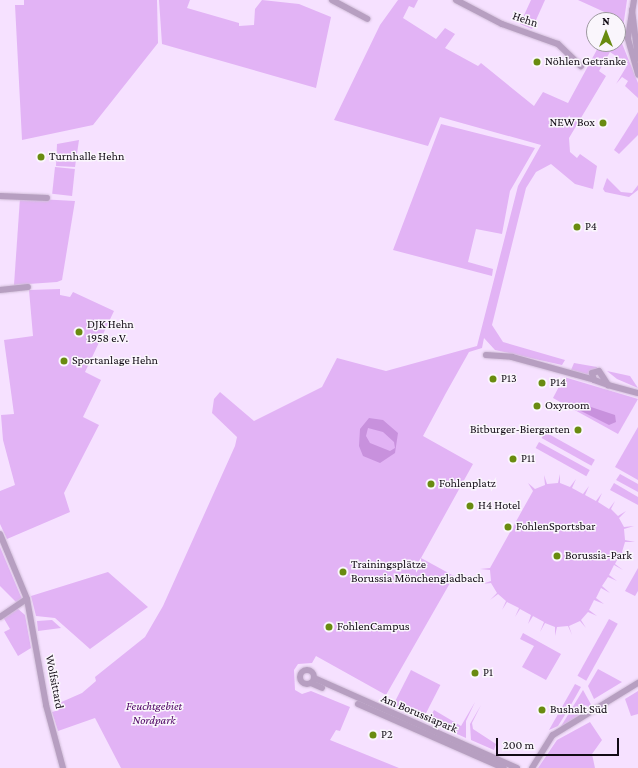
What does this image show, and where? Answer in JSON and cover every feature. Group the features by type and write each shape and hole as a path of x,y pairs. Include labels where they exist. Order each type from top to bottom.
{"street":[{"name":"Hehn","path":"456,0 502,24 558,44 582,66"},
{"path":"335,3 367,19"},
{"path":"633,3 638,59"},
{"path":"633,3 628,39 638,75"},
{"path":"0,196 47,198"},
{"path":"0,290 28,287"},
{"path":"486,355 518,358 638,393"},
{"path":"592,379 592,373 600,371 608,385"},
{"name":"Wolfsittard","path":"0,534 27,599 46,705 63,768"},
{"path":"0,617 27,599"},
{"name":"Am Borussiapark","path":"504,768 313,681 517,768"},
{"path":"532,768 553,735 638,683"}],"green space":[{"path":"24,0 157,0 158,43 93,125 22,140 15,5 24,5"},
{"path":"159,0 190,0 187,8 239,23 239,26 254,25 255,9 262,0 299,4 331,17 316,88 162,44"},
{"name":"Feuchtgebiet Nordpark","path":"398,0 418,0 414,8 409,6 403,18 436,39 445,28 455,34 445,48 478,66 481,63 534,106 543,92 568,103 596,52 610,52 599,71 606,76 569,138 570,152 577,158 580,154 597,166 593,189 575,184 551,164 536,172 526,188 492,325 503,342 565,360 562,365 495,350 484,338 482,348 469,352 423,436 473,464 421,558 454,576 386,695 316,656 312,663 298,664 294,670 295,690 302,694 311,691 350,707 340,731 336,730 330,740 399,768 121,768 95,718 58,731 52,712 59,710 57,704 82,693 96,681 95,677 145,637 163,606 235,446 237,437 212,413 214,399 220,392 254,421 322,387 337,358 386,371 477,346 518,186 541,145 440,117 428,146 334,120 380,25"},
{"path":"531,0 545,0 532,29 520,24"},
{"path":"578,0 627,0 625,12 604,12"},
{"path":"610,52 625,52 638,83 638,98 625,86 628,81 622,77 616,84 628,64"},
{"path":"638,112 638,135 619,154 614,150"},
{"path":"441,124 535,148 510,191 502,234 476,229 468,262 493,269 492,276 393,250"},
{"path":"79,140 75,167 56,166 57,144"},
{"path":"55,167 75,169 72,196 52,194"},
{"path":"607,178 621,192 632,193 638,185 638,190 629,197 605,192 603,189"},
{"path":"20,198 75,201 62,280 57,282 14,285"},
{"path":"60,289 60,295 70,297 73,292 114,311 85,372 101,380 83,417 99,425 64,493 70,512 7,539 0,524 0,491 15,485 3,440 1,415 14,414 4,340 33,336 29,290"},
{"path":"574,363 597,367 597,369 590,375 571,370"},
{"path":"607,371 630,376 638,388 617,379"},
{"path":"564,377 638,399 618,434 553,398"},
{"path":"638,427 638,480 615,467"},
{"path":"545,432 595,460 591,466 542,438"},
{"path":"539,442 590,470 586,476 536,448"},
{"name":"Borussia-Park","path":"560,474 560,483 570,487 576,479 572,488 583,494 589,486 585,495 596,501 602,493 598,502 609,509 615,501 611,509 618,516 626,511 619,518 624,527 634,526 624,529 625,540 635,542 625,542 622,552 630,558 620,554 615,564 623,570 614,565 609,575 617,581 608,577 602,586 610,593 601,588 596,598 604,604 594,600 589,610 597,616 588,612 581,620 586,628 580,621 569,626 572,635 568,626 557,627 555,636 555,627 545,623 540,632 544,622 533,616 528,624 531,615 520,609 515,617 519,608 507,602 502,610 506,601 498,594 490,600 497,593 491,583 482,584 491,581 490,570 480,569 490,568 533,491 528,483 535,489 545,485 544,475 547,484 558,483"},
{"path":"620,474 638,484 638,492 616,480"},
{"path":"614,483 638,497 638,505 610,490"},
{"path":"0,547 22,599 17,603 0,586"},
{"path":"638,568 638,591 635,596 625,591"},
{"path":"108,572 148,607 90,649 55,618 36,616 31,596"},
{"path":"17,608 25,615 31,648 18,656 4,632 10,629 3,617"},
{"path":"609,619 618,624 586,681 577,676"},
{"path":"52,620 61,628 38,631 37,621"},
{"path":"523,633 561,654 546,680 522,667 534,646 520,639"},
{"path":"598,669 622,682 594,699 588,686"},
{"path":"411,670 440,685 422,721 393,706"},
{"path":"575,684 581,687 558,726 549,730"},
{"path":"583,690 593,708 560,728"},
{"path":"638,691 638,714 631,716 625,699"},
{"path":"475,702 466,721 466,738 428,721 434,710 461,726"},
{"path":"481,705 472,723 473,729 496,744 494,750 471,740 470,724"},
{"path":"590,722 602,740 592,754 595,768 538,768 557,740"}],"shaded area":[{"path":"582,404 615,415 616,422 609,425 579,410"},
{"path":"369,418 383,420 398,433 395,453 380,463 363,456 359,446 360,429","holes":["368,428 383,432 394,442 395,448 390,451 370,443 366,436"]}],"place":[{"name":"Nöhlen Getränke","path":"537,62"},
{"name":"NEW Box","path":"603,123"},
{"name":"Turnhalle Hehn","path":"41,157"},
{"name":"P4","path":"577,227"},
{"name":"DJK Hehn 1958 e.V.","path":"79,332"},
{"name":"Sportanlage Hehn","path":"64,361"},
{"name":"P13","path":"493,379"},
{"name":"P14","path":"542,383"},
{"name":"Oxyroom","path":"537,406"},
{"name":"Bitburger-Biergarten","path":"578,430"},
{"name":"P11","path":"513,459"},
{"name":"Fohlenplatz","path":"431,484"},
{"name":"H4 Hotel","path":"470,506"},
{"name":"FohlenSportsbar","path":"508,527"},
{"name":"Borussia-Park","path":"557,556"},
{"name":"Trainingsplätze Borussia Mönchengladbach","path":"343,572"},
{"name":"FohlenCampus","path":"329,627"},
{"name":"P1","path":"475,673"},
{"name":"Bushalt Süd","path":"542,710"},
{"name":"P2","path":"373,735"}]}
